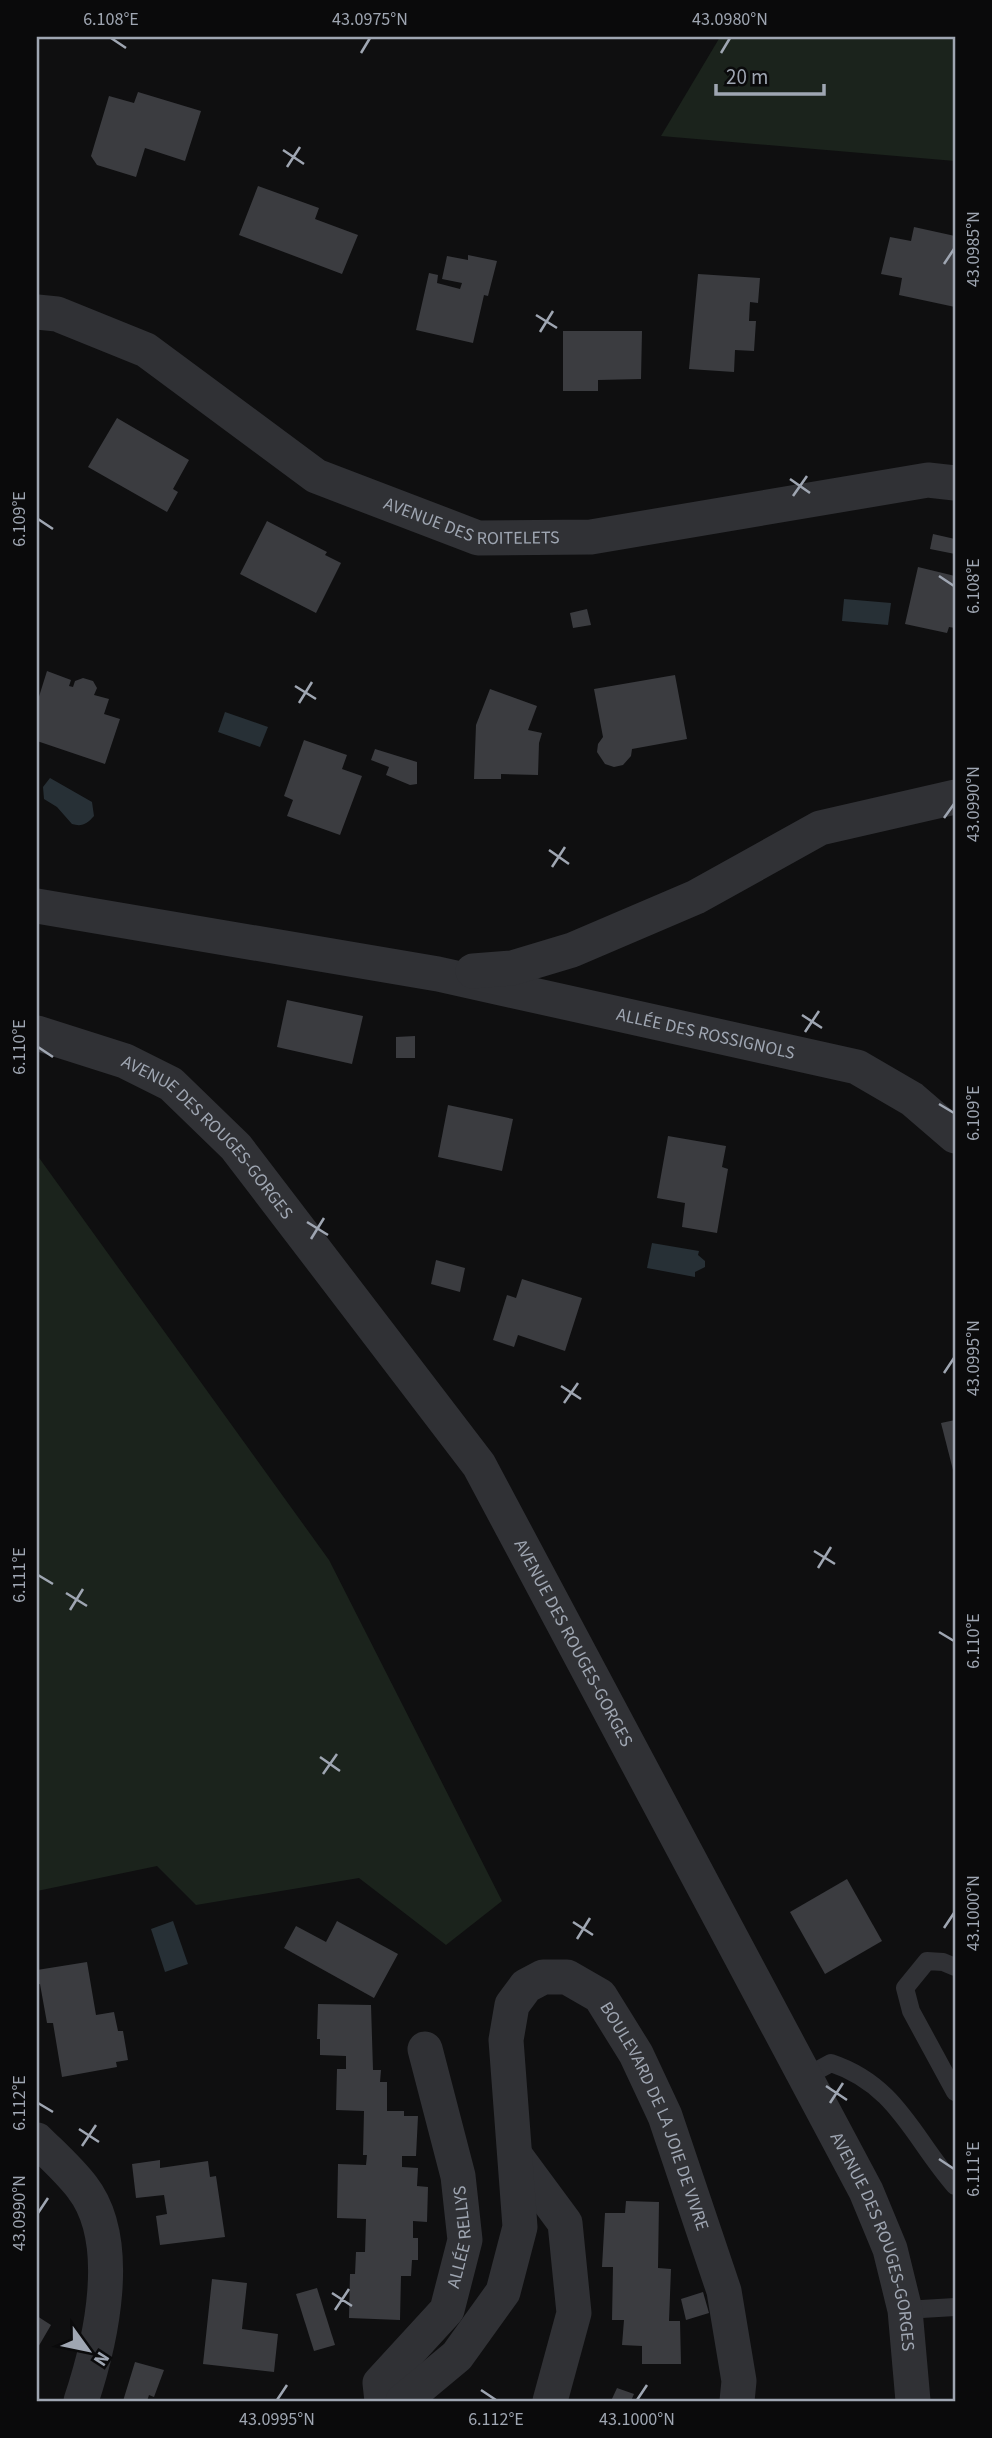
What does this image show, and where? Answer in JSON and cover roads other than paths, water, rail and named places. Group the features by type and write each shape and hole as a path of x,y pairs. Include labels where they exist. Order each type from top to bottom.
{"street":[{"name":"AVENUE DES ROITELETS","path":"37,312 57,314 146,350 316,476 478,538 591,537 928,480 955,483"},
{"path":"37,906 438,974 512,968 572,950 696,897 820,828 955,797"},
{"name":"ALLÉE DES ROSSIGNOLS","path":"438,974 857,1067 912,1099 955,1136"},
{"name":"AVENUE DES ROUGES-GORGES","path":"37,1033 125,1061 171,1084 227,1138 479,1465 866,2191 890,2249 905,2310 913,2401"},
{"name":"BOULEVARD DE LA JOIE DE VIVRE","path":"403,2401 457,2356 503,2292 520,2227 517,2158 506,2040 512,2005 526,1986 543,1977 567,1977 600,1996 636,2054 665,2116 724,2291 739,2381 737,2401"},
{"name":"ALLÉE RELLYS","path":"382,2401 380,2383 447,2310 465,2239 458,2176 425,2049"},
{"path":"37,2140 83,2187 97,2212 105,2242 103,2311 81,2401"},
{"path":"517,2158 565,2223 574,2313 550,2401"}],"lane":[{"path":"955,1967 943,1962 927,1961 905,1988 911,2011 955,2092"},
{"path":"805,2077 831,2063 858,2072 906,2116 955,2186"},
{"path":"905,2310 955,2306"}]}
